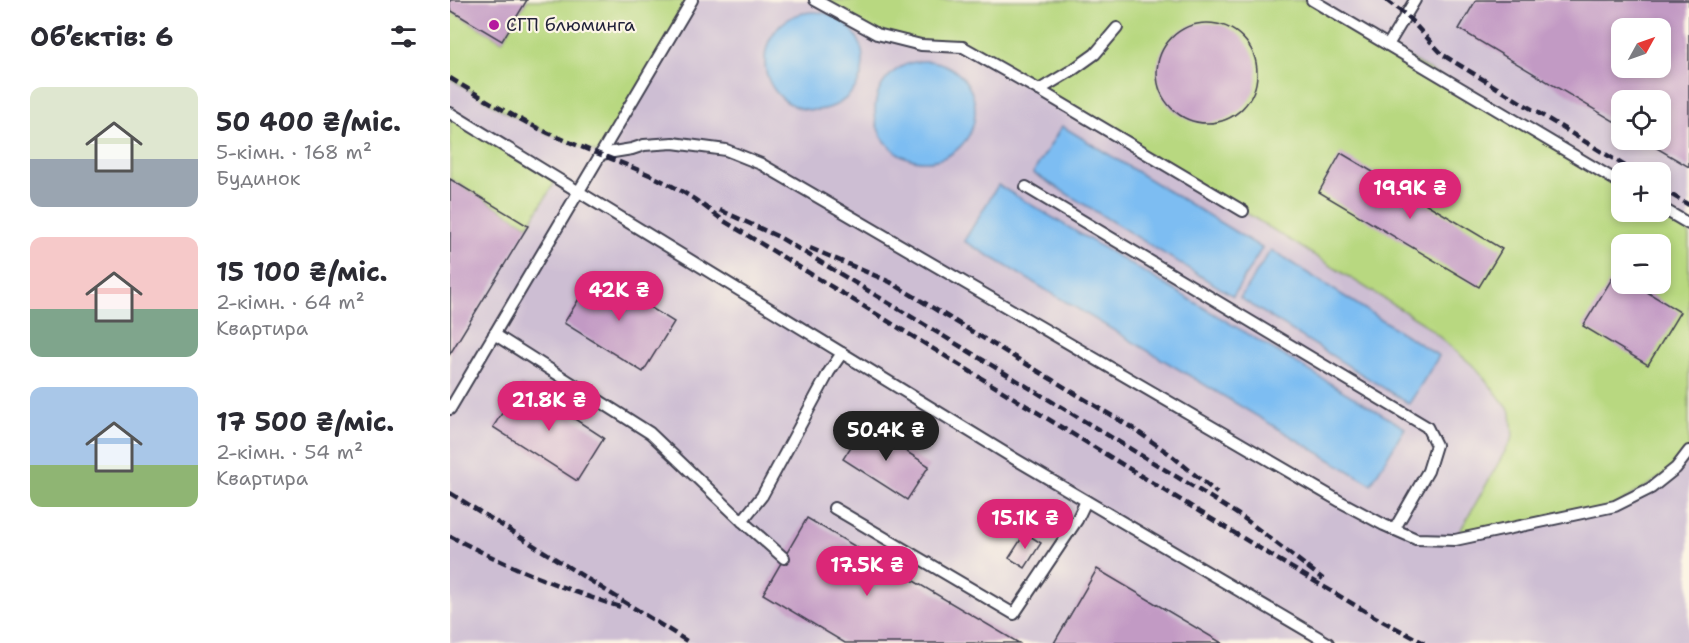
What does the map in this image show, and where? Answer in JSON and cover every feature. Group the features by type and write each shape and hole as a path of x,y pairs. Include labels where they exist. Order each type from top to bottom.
{"lane":[{"path":"450,409 692,0"},
{"path":"815,0 877,34 921,45 963,47 1243,211"},
{"path":"1312,0 1611,177"},
{"path":"1388,45 1415,0"},
{"path":"1039,90 1095,54 1117,28"},
{"path":"450,113 1015,459 1328,643"},
{"path":"601,154 644,145 673,143 726,150 761,164 1341,502 1416,539 1455,540 1616,506 1652,488 1676,468 1689,451"},
{"path":"1026,188 1427,427 1436,445 1428,471 1395,530"},
{"path":"1671,213 1689,224"},
{"path":"494,334 650,433 784,558"},
{"path":"742,521 762,496 829,372 842,353"},
{"path":"834,508 1014,614 1077,520 1086,501"}],"shaded area":[{"path":"450,0 1689,0 1689,643 450,643"}],"green space":[{"path":"527,0 692,0 601,154 560,139 507,113 450,78 450,10 502,41"},
{"path":"815,0 1312,0 1611,178 1611,222 1671,222 1671,217 1689,224 1689,451 1676,468 1615,506 1455,540 1513,437 1511,412 1477,369 1423,323 1243,211 963,47 877,34"},
{"path":"450,113 557,179 528,226 450,179"}],"water":[{"path":"814,12 833,16 848,27 859,42 863,61 859,80 848,95 833,106 814,110 795,106 780,95 769,80 765,61 769,42 780,27 795,16"},
{"path":"925,61 953,69 967,83 975,111 967,139 953,153 925,161 897,153 883,139 875,111 883,83 897,69"},
{"path":"1062,126 1262,248 1233,296 1033,173"},
{"path":"998,185 1405,428 1371,484 964,241"},
{"path":"1271,250 1439,356 1409,404 1240,298"}],"building":[{"name":"СГП блюминга","path":"450,0 527,0 502,41 450,10"},
{"path":"1476,0 1689,0 1689,167 1660,150 1671,150 1671,90 1611,90 1611,119 1459,29"},
{"path":"1207,23 1235,31 1249,45 1257,73 1249,101 1235,115 1207,123 1179,115 1165,101 1157,73 1165,45 1179,31"},
{"path":"1341,153 1502,249 1479,287 1319,192"},
{"path":"450,179 528,226 450,354"},
{"path":"595,273 674,322 643,372 564,323"},
{"path":"1611,280 1611,294 1650,294 1680,312 1648,365 1583,326"},
{"path":"521,384 604,438 577,481 493,427"},
{"path":"865,425 929,466 907,500 843,459"},
{"path":"807,518 1019,643 845,643 763,594"},
{"path":"1025,533 1041,543 1025,568 1009,558"},
{"path":"1097,569 1222,643 1054,643"}],"railway":[{"path":"1386,0 1406,15 1443,55 1619,162"},
{"path":"450,78 531,125 643,172 675,188 724,221 1287,565 1424,643"},
{"path":"1671,194 1689,205"},
{"path":"720,210 779,237 1202,492 1245,519 1323,579"},
{"path":"810,248 890,282 1134,429 1171,455 1217,493"},
{"path":"450,493 690,643"},
{"path":"450,536 535,576 624,608"}],"place":[{"name":"СГП блюминга","path":"494,25"}]}
